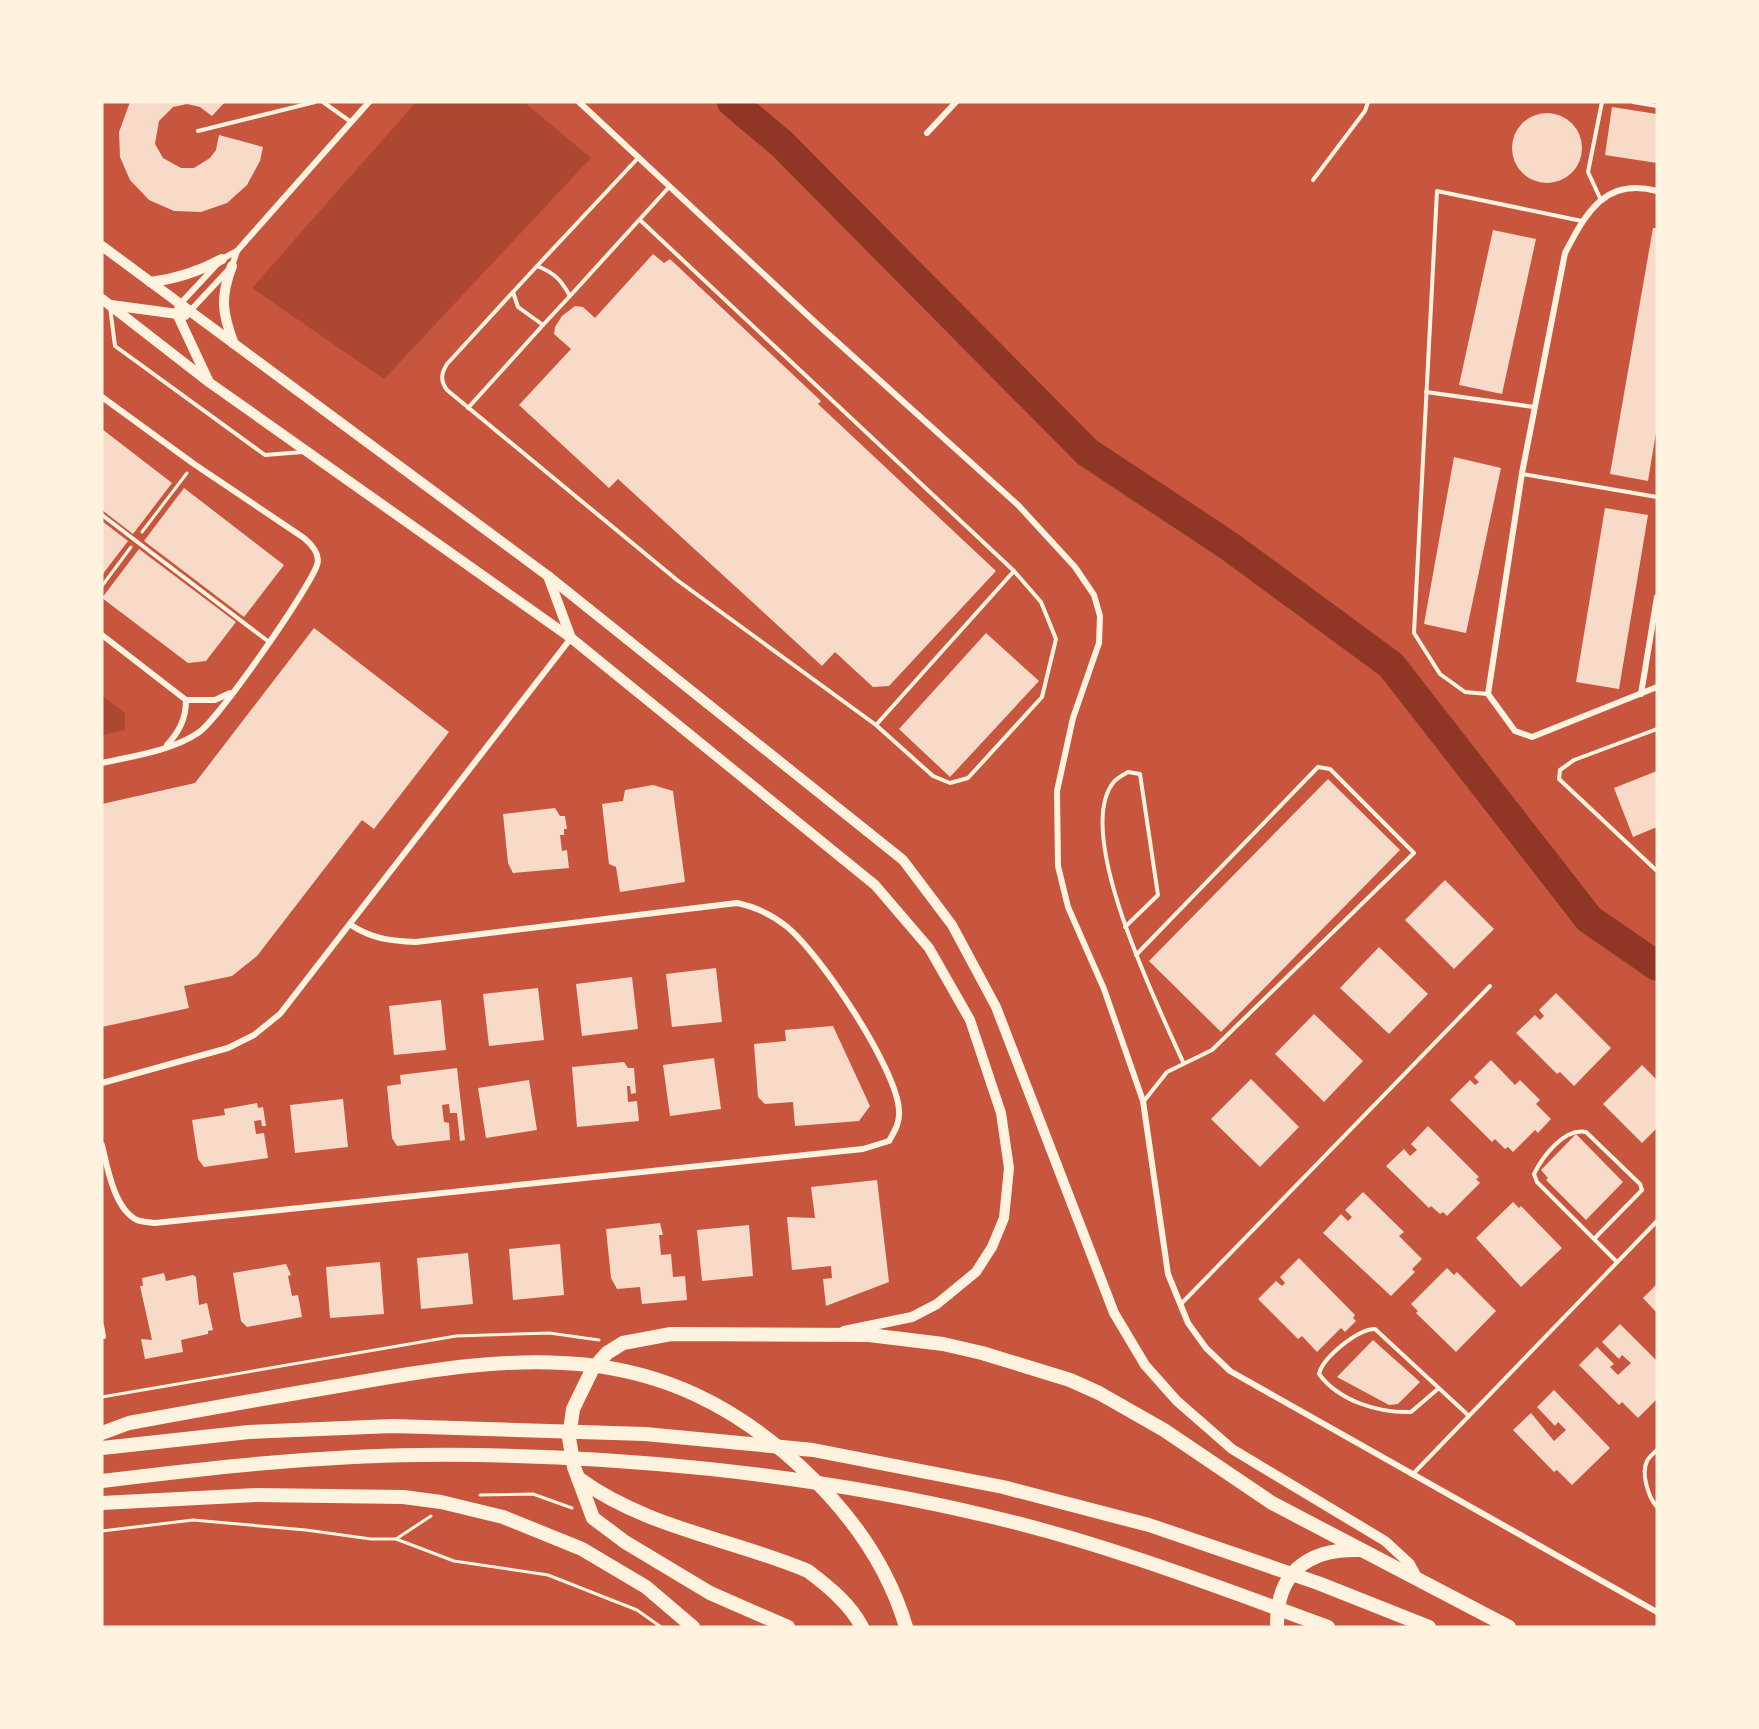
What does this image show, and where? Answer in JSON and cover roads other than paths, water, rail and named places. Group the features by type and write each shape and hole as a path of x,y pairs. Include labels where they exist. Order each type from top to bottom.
{"highway":[{"path":"788,1627 710,1593 625,1542 593,1518 578,1478 569,1438 573,1409 592,1370 607,1353 623,1343 671,1334 868,1335 943,1344 982,1353 1070,1380 1099,1393 1164,1430 1272,1503 1509,1627"},
{"path":"102,1433 129,1423 478,1364 574,1362 645,1376 699,1396 757,1430 827,1491 866,1542 894,1595 906,1627"},
{"path":"102,1448 249,1432 393,1426 708,1438 813,1450 1015,1490 1149,1525 1318,1583 1429,1627"},
{"path":"102,1481 198,1468 385,1456 467,1455 686,1467 790,1479 913,1500 988,1516 1170,1570 1328,1627"},
{"path":"578,1478 605,1498 641,1514 808,1571 829,1587 856,1616 862,1627"},
{"path":"102,1503 256,1495 403,1497 441,1502 503,1517 582,1549 646,1587 693,1627"},
{"path":"1277,1627 1276,1609 1283,1584 1307,1560 1341,1550 1359,1550"}],"main road":[{"path":"102,246 548,576 903,860 952,925 996,1007 1114,1313 1144,1365 1177,1401 1232,1449 1385,1541 1410,1564 1418,1579"},
{"path":"150,282 191,274 222,259"},
{"path":"232,266 222,300 226,323 234,344"},
{"path":"106,302 178,316 190,311"},
{"path":"106,302 210,383 571,638 875,885 929,948 970,1020 1001,1113 1009,1167 1004,1218 992,1247 970,1278 926,1311 912,1317 832,1334"},
{"path":"180,304 178,316 210,383"},
{"path":"548,576 571,638"}],"street":[{"path":"180,304 222,259 237,251 369,102"},
{"path":"579,102 816,323 1018,505 1075,567 1094,595 1100,616 1098,643 1073,718 1057,791 1058,866 1068,907 1104,989 1143,1101 1168,1274 1188,1323 1206,1348 1230,1371 1657,1612"},
{"path":"927,133 956,102"},
{"path":"1657,191 1644,188 1620,190 1600,198 1582,221 1565,252 1522,473 1488,694 1515,731 1532,737 1657,687"},
{"path":"190,311 232,266 237,251"},
{"path":"102,397 194,464 304,538 312,545 318,557 318,565 212,722 183,741 102,763"},
{"path":"1641,694 1657,597"},
{"path":"102,634 186,700 214,700 231,693"},
{"path":"102,1083 228,1048 254,1035 280,1014 571,638"},
{"path":"167,746 178,733 186,710 186,700"},
{"path":"102,1144 112,1187 125,1210 137,1220 155,1223 863,1149 889,1141 897,1127 899,1111 892,1082 852,1006 807,947 788,927 752,906 737,903 416,942 384,941 367,936 351,925"}],"lane":[{"path":"198,131 315,102"},
{"path":"323,102 351,122"},
{"path":"1313,180 1365,111 1368,102"},
{"path":"1600,198 1588,172 1602,102"},
{"path":"1634,102 1657,106"},
{"path":"640,157 513,292 442,372 442,382 447,390 468,408 677,580 876,725 933,776 950,783 968,778 1042,697 1056,639 1041,602 1014,571 640,220"},
{"path":"468,408 670,186"},
{"path":"1488,694 1464,692 1440,674 1414,633 1437,191 1582,221"},
{"path":"537,266 552,272 562,280 570,296"},
{"path":"513,292 518,308 543,325"},
{"path":"106,302 115,346 265,455 307,451"},
{"path":"1426,392 1534,407"},
{"path":"1522,473 1657,497"},
{"path":"102,515 268,642"},
{"path":"876,725 1014,571"},
{"path":"1657,729 1574,760 1560,770 1559,779 1657,871"},
{"path":"1136,955 1318,767 1330,769 1414,853 1212,1050 1183,1062 1167,1072 1143,1101"},
{"path":"1125,927 1158,895 1140,774 1128,772 1113,782 1106,797 1103,824 1110,873 1125,927 1183,1062"},
{"path":"1180,1304 1491,986"},
{"path":"1594,1239 1642,1190 1640,1184 1586,1132 1577,1130 1567,1134 1538,1165 1534,1174 1537,1182 1594,1239 1618,1262"},
{"path":"1412,1475 1657,1221"},
{"path":"102,1325 104,1337 102,1337"},
{"path":"1439,1388 1411,1412 1399,1412 1361,1404 1324,1381 1319,1374 1321,1366 1356,1334 1366,1329 1375,1329 1439,1388 1469,1416"},
{"path":"1657,1450 1647,1461 1644,1474 1653,1502 1657,1507"}],"waterway":[{"path":"732,102 782,144 1087,452 1229,546 1391,665 1589,919 1657,966"}]}
